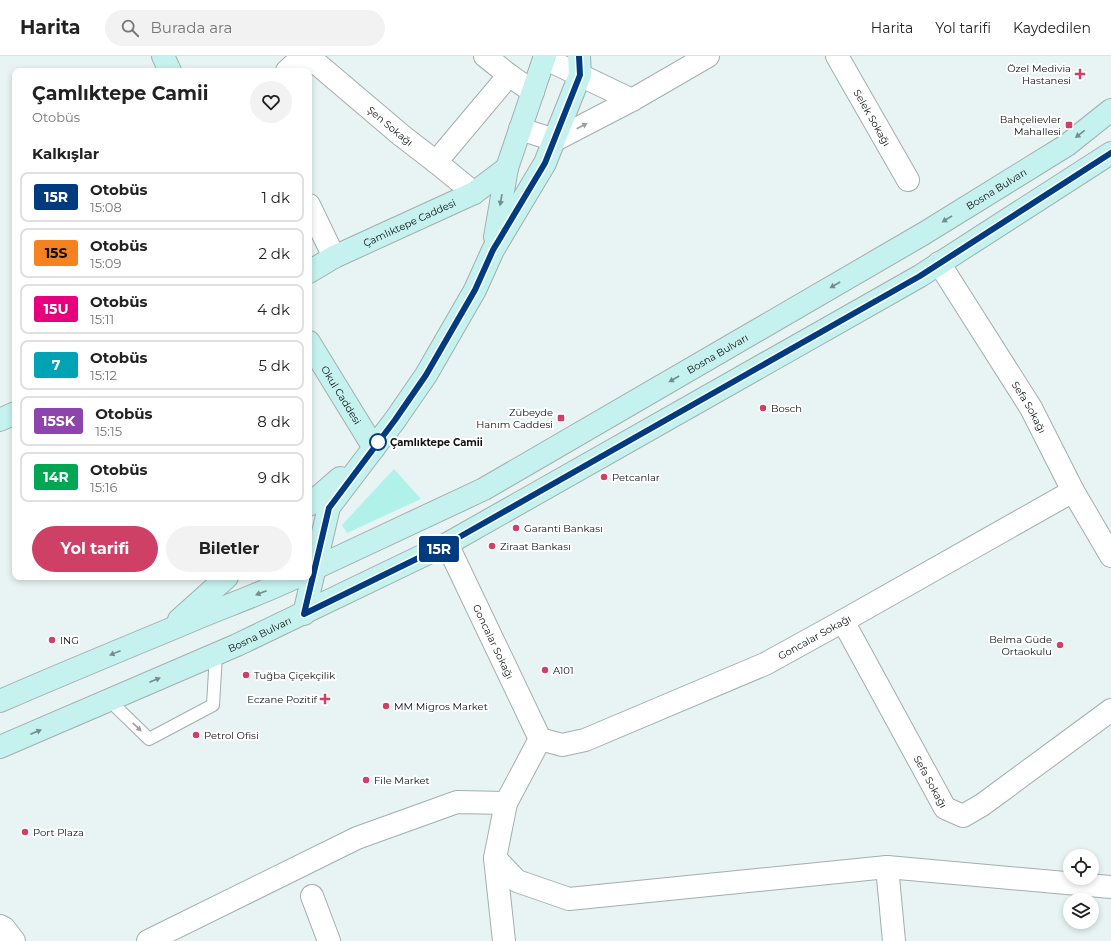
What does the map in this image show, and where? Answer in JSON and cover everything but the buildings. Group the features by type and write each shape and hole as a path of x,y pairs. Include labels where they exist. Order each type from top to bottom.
{"main road":[{"path":"163,56 169,68"},
{"path":"493,250 507,168 544,57"},
{"path":"312,557 329,508 426,375 475,290 493,250 545,163 555,140 579,66"},
{"name":"Bosna Bulvarı","path":"312,570 484,489 922,234 1067,145 1111,110"},
{"name":"Bosna Bulvarı","path":"0,747 216,654 304,614 447,544 920,276 1111,153"},
{"name":"Çamlıktepe Caddesi","path":"312,270 334,257 474,193 507,168"},
{"name":"Okul Caddesi","path":"312,347 374,448"},
{"path":"312,502 374,448"},
{"path":"166,631 224,580"},
{"name":"Bosna Bulvarı","path":"0,701 290,580"},
{"path":"304,614 306,580"}],"street":[{"path":"290,68 303,56"},
{"name":"Şen Sokağı","path":"308,56 401,135 474,193"},
{"path":"485,56 533,92"},
{"path":"520,129 555,140 632,100 708,56"},
{"name":"Selek Sokağı","path":"837,56 908,180"},
{"path":"544,57 579,66 632,100"},
{"path":"436,162 509,75"},
{"path":"312,211 334,257"},
{"name":"Sefa Sokağı","path":"939,263 1031,408 1072,491 1111,556"},
{"name":"Goncalar Sokağı","path":"447,544 540,738 562,745 585,740 765,664 1072,491"},
{"name":"Sefa Sokağı","path":"843,621 945,808 963,816 982,805 1111,710"},
{"path":"504,941 495,858 506,803 540,738"},
{"path":"148,941 357,838 457,802 506,803"},
{"path":"495,858 517,881 569,899 887,867 1111,887"},
{"path":"887,867 894,941"},
{"path":"312,896 329,941"},
{"path":"0,926 4,928 14,941"}],"lane":[{"path":"110,700 149,739 213,705 216,654"}],"shaded area":[{"path":"394,469 421,499 347,533 342,525"}],"bus line":[{"name":"15R","path":"579,56 580,75 545,163 493,250 475,290 426,375 395,420 329,508 304,614 447,544 920,276 1111,153"}],"place":[{"name":"Özel Medivia Hastanesi","path":"1080,74"},
{"name":"Bahçelievler Mahallesi","path":"1069,125"},
{"name":"Bosch","path":"763,408"},
{"name":"Zübeyde Hanım Caddesi","path":"561,418"},
{"name":"Çamlıktepe Camii","path":"378,442"},
{"name":"Petcanlar","path":"604,477"},
{"name":"Garanti Bankası","path":"516,528"},
{"name":"Ziraat Bankası","path":"492,546"},
{"name":"ING","path":"52,640"},
{"name":"Belma Güde Ortaokulu","path":"1060,645"},
{"name":"A101","path":"545,670"},
{"name":"Tuğba Çiçekçilik","path":"246,675"},
{"name":"Eczane Pozitif","path":"325,699"},
{"name":"MM Migros Market","path":"386,706"},
{"name":"Petrol Ofisi","path":"196,735"},
{"name":"File Market","path":"366,780"},
{"name":"Port Plaza","path":"25,832"}]}
